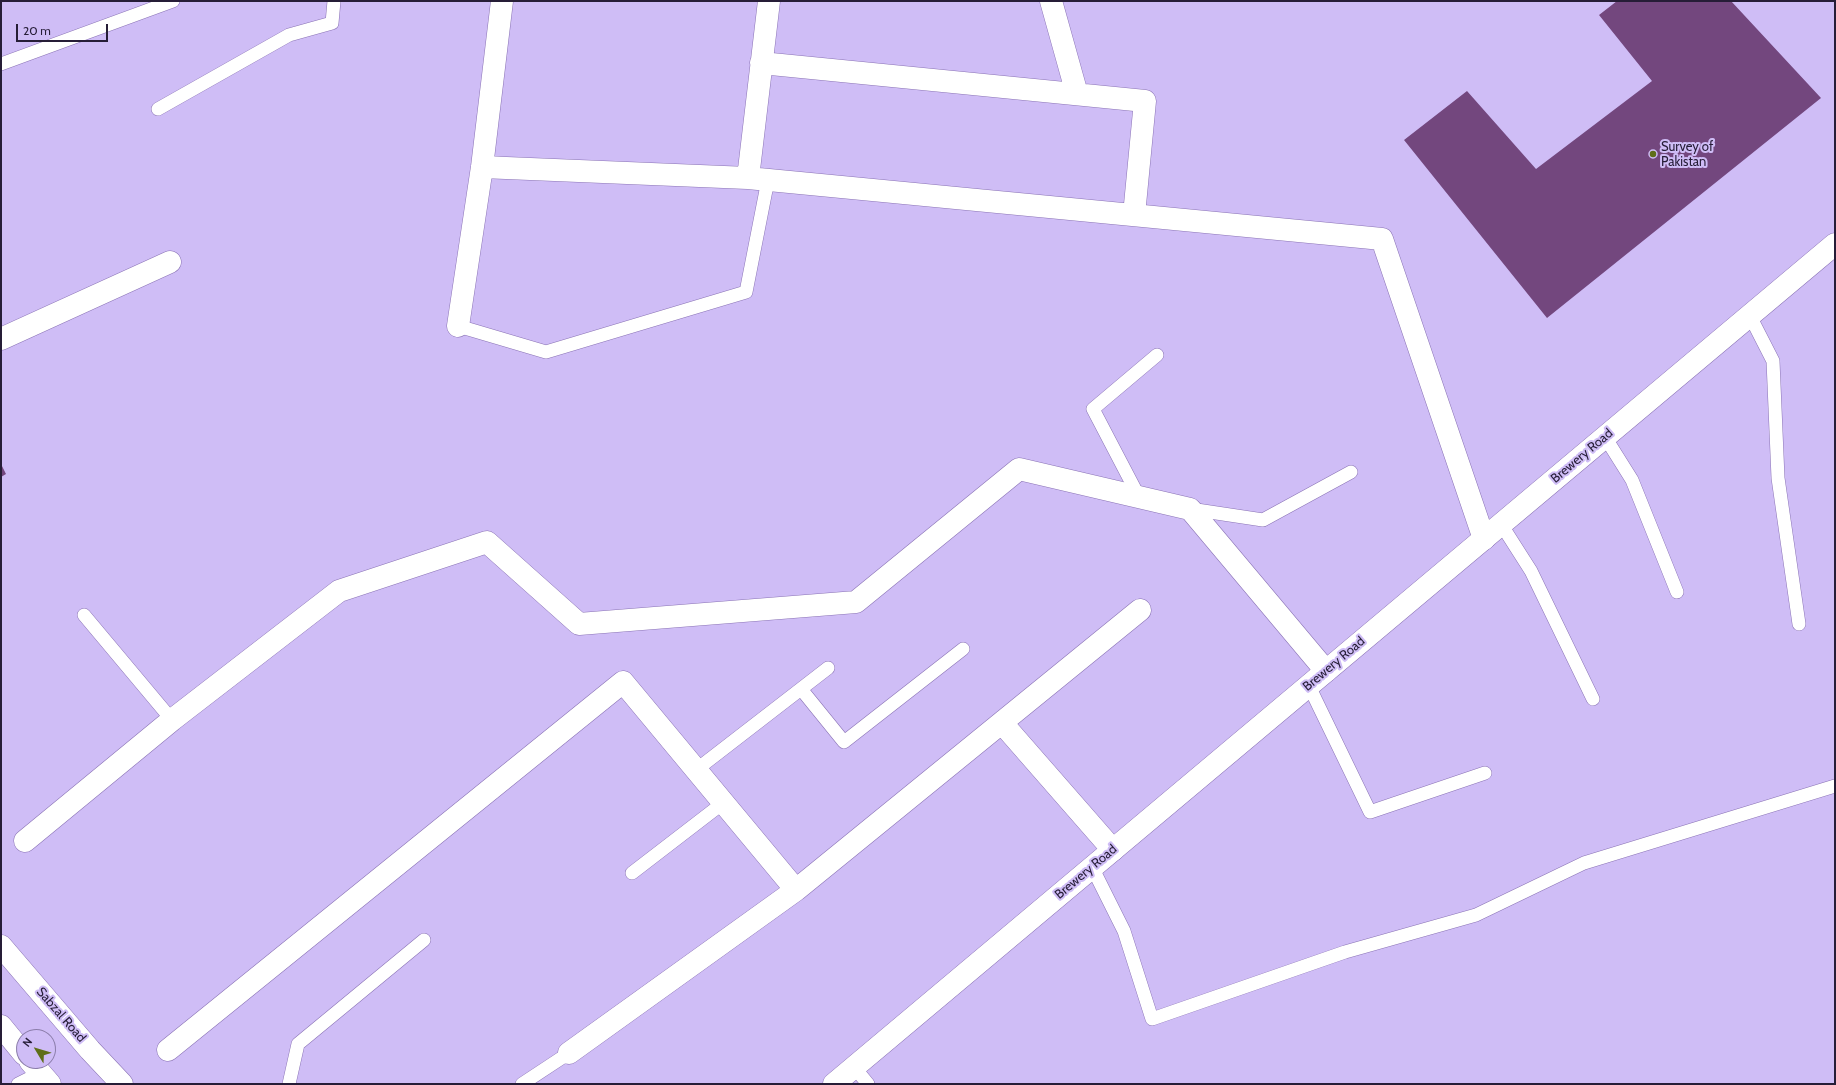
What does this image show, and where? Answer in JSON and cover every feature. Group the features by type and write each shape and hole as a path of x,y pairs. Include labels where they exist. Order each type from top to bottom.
{"street":[{"path":"458,326 482,167 502,1"},
{"path":"758,179 761,63 769,1"},
{"path":"1051,1 1077,94"},
{"path":"761,63 1145,101 1134,215"},
{"path":"482,167 758,179 1382,239 1484,539"},
{"name":"Brewery Road","path":"834,1084 1835,244"},
{"path":"1,339 170,262"},
{"path":"25,841 172,720 339,591 487,542 579,624 856,602 1019,469 1190,509 1326,671"},
{"path":"569,1052 796,890 1140,610"},
{"path":"168,1050 623,682 796,890"},
{"path":"1002,723 1113,850"},
{"name":"Sabzal Road","path":"1,946 90,1050 122,1084"},
{"path":"1,1026 16,1044"}],"lane":[{"path":"1,64 173,1"},
{"path":"158,109 289,35 332,23 334,1"},
{"path":"458,326 546,352 746,292 758,179"},
{"path":"1750,316 1773,361 1778,478 1799,624"},
{"path":"1139,497 1093,409 1157,355"},
{"path":"1605,437 1632,480 1677,592"},
{"path":"1190,509 1263,520 1351,472"},
{"path":"1501,524 1531,571 1593,699"},
{"path":"84,615 172,720"},
{"path":"801,688 844,742 963,649"},
{"path":"696,770 828,668"},
{"path":"1309,686 1370,812 1485,773"},
{"path":"1092,867 1124,931 1152,1020 1345,952 1476,915 1584,863 1835,786"},
{"path":"632,873 723,803"},
{"path":"289,1084 298,1044 424,940"},
{"path":"522,1084 569,1052"},
{"path":"854,1067 868,1084"},
{"path":"18,1084 40,1073"}],"building":[{"name":"Survey of Pakistan","path":"1617,1 1731,1 1821,98 1547,318 1404,140 1467,91 1536,169 1652,81 1599,15"},
{"path":"1,464 6,474 1,477"}],"place":[{"name":"Survey of Pakistan","path":"1653,154"}]}
